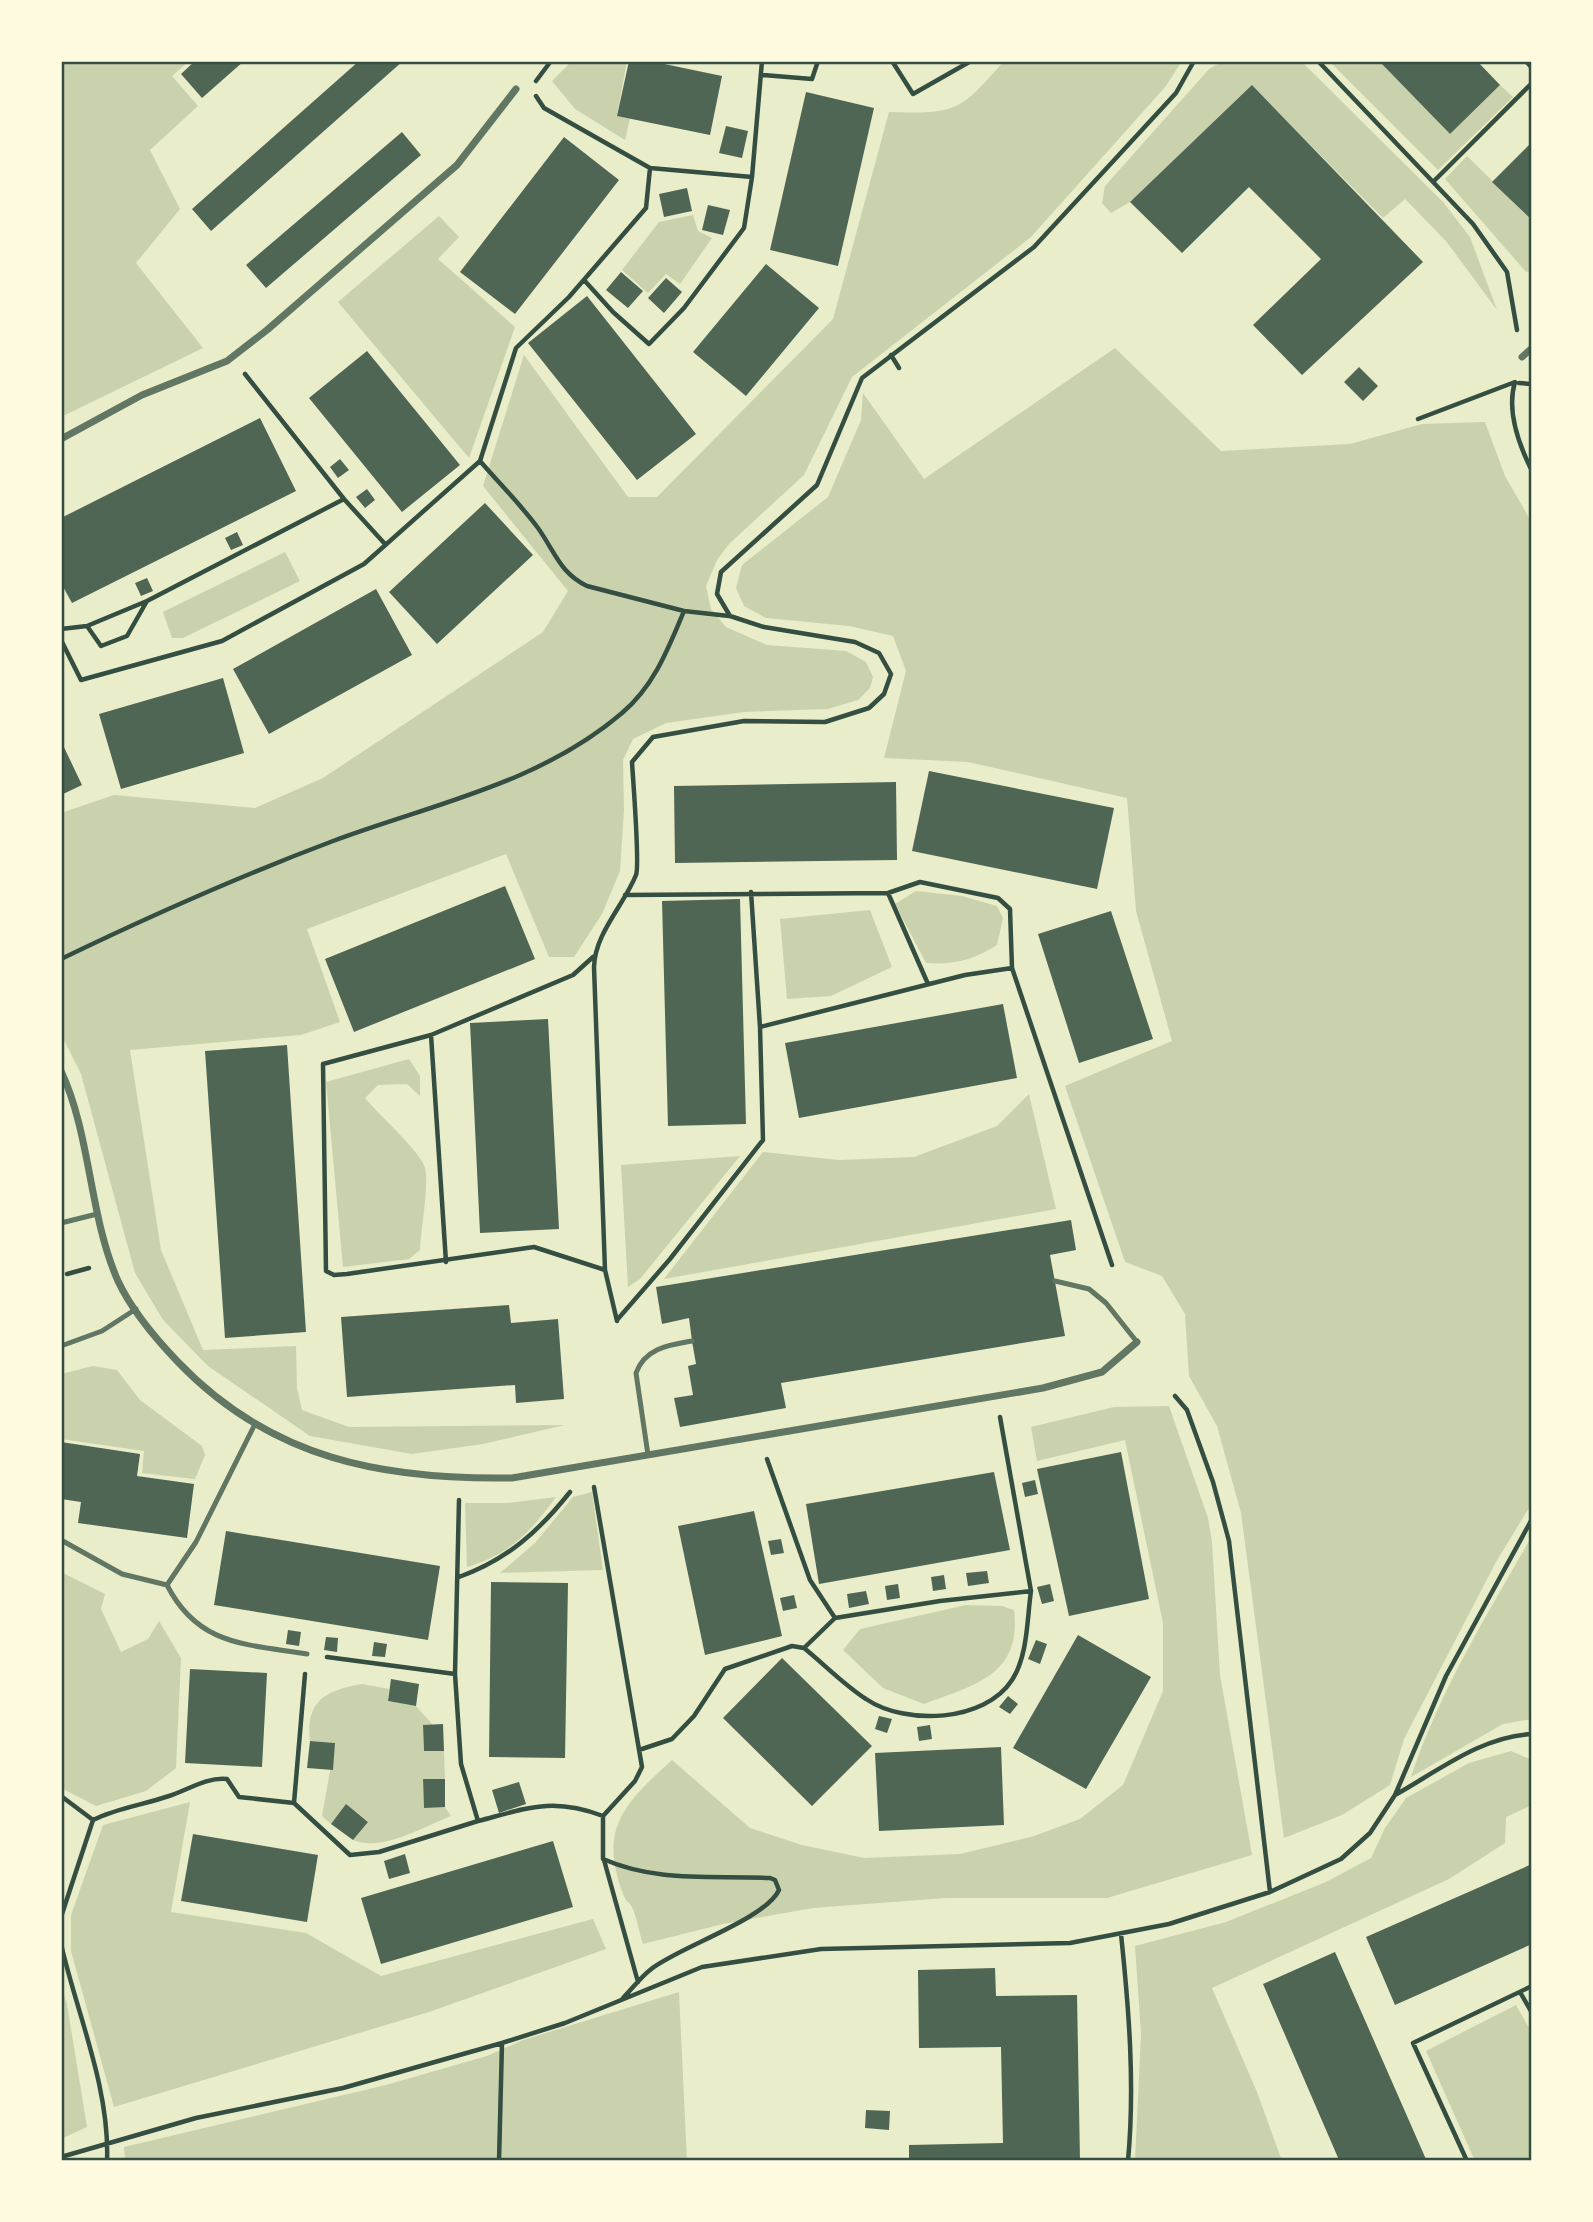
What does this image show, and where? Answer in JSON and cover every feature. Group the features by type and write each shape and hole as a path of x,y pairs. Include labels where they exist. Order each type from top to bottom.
{"street":[{"path":"61,439 142,395 227,361 257,338 457,164 516,89"},
{"path":"1522,357 1532,348"},
{"path":"61,1071 97,1214 118,1281 153,1336 196,1381 229,1408 276,1437 331,1459 384,1472 448,1479 512,1478 1043,1388 1102,1372 1137,1342"}],"lane":[{"path":"61,1223 97,1214"},
{"path":"1055,1281 1088,1289 1106,1303 1137,1342"},
{"path":"61,1346 102,1331 136,1309"},
{"path":"648,1455 636,1373 640,1364 662,1346 692,1341"},
{"path":"167,1585 197,1542 255,1424"},
{"path":"61,1541 122,1574 167,1585 178,1606 191,1622 209,1632 243,1643 307,1654"}],"path":[{"path":"584,280 613,312 649,344 684,309 744,228 763,75 762,61"},
{"path":"763,75 812,79 818,61"},
{"path":"892,61 913,94 971,61"},
{"path":"730,616 717,594 721,572 817,485 862,378 1034,247 1176,93 1195,61"},
{"path":"1318,61 1473,225 1507,272 1510,292"},
{"path":"1526,61 1532,68"},
{"path":"1433,182 1532,83"},
{"path":"544,108 649,168 752,177"},
{"path":"61,640 81,680 188,651 222,640 352,570 385,544 480,461 516,348 584,280 646,208 649,168"},
{"path":"891,355 899,368"},
{"path":"244,374 344,499 385,544"},
{"path":"1515,382 1510,402 1522,452 1532,471"},
{"path":"1418,419 1515,382 1532,384"},
{"path":"480,461 539,530 563,570 572,579 587,586 684,611 730,616 764,627 855,642 879,653 891,674 884,694 869,708 825,722 744,721 653,737 632,762 637,872 594,957 573,975 431,1035 323,1064 326,1271 334,1275 446,1262 534,1247 605,1270"},
{"path":"61,629 88,625 147,601 344,499"},
{"path":"88,625 101,646 127,636 147,601"},
{"path":"61,959 206,891 335,840 480,793 536,768 579,744 623,712 661,668 684,611"},
{"path":"625,895 888,893 920,882 998,898 1010,909 1012,968 1112,1265"},
{"path":"594,957 605,1270 617,1321 670,1259 763,1140 760,1027 751,892"},
{"path":"888,893 928,984"},
{"path":"760,1027 928,984 1012,968"},
{"path":"431,1035 446,1262"},
{"path":"67,1274 92,1267"},
{"path":"1175,1396 1187,1410 1213,1482 1229,1541 1270,1892"},
{"path":"639,1749 672,1739 694,1716 725,1669 792,1646 804,1648 868,1700 899,1714 959,1715 993,1701 1013,1679 1025,1642 1031,1591 1000,1417"},
{"path":"766,1455 810,1580 835,1618"},
{"path":"593,1485 642,1766 635,1781 603,1816 603,1859 638,1982"},
{"path":"459,1577 504,1557 530,1539 574,1488"},
{"path":"459,1499 455,1674 461,1764 478,1821"},
{"path":"61,2157 107,2141 196,2118 344,2088 502,2043 620,2001 702,1967 821,1950 1070,1943 1169,1924 1270,1892 1341,1859 1370,1833 1395,1795 1446,1676 1532,1519"},
{"path":"804,1648 835,1618 940,1601 1031,1591"},
{"path":"294,1803 307,1654 455,1674"},
{"path":"1395,1795 1481,1746 1503,1737 1532,1734"},
{"path":"93,1820 216,1777 227,1779 239,1797 294,1803 350,1855 379,1852 478,1821 546,1804 578,1807 603,1816"},
{"path":"61,1796 93,1820"},
{"path":"61,1917 93,1820"},
{"path":"603,1859 628,1870 686,1879 770,1878 778,1885 777,1895 764,1906 650,1969 620,2001"},
{"path":"1121,1934 1130,2027 1131,2127 1128,2161"},
{"path":"61,1944 77,1996 107,2141 107,2161"},
{"path":"1467,2161 1413,2043 1532,1986"},
{"path":"1520,1992 1532,2013"},
{"path":"499,2161 502,2043"}],"green space":[{"path":"61,61 189,61 172,76 198,106 150,150 180,209 136,263 203,348 61,417"},
{"path":"572,61 627,61 617,115 630,118 625,140 575,109 552,81"},
{"path":"1004,61 1182,61 1166,86 1031,237 852,377 804,475 729,544 717,560 706,586 711,609 726,627 767,645 846,651 866,662 873,677 870,688 858,700 828,709 744,712 666,723 633,739 623,760 624,810 620,871 602,914 574,957 549,957 506,854 307,929 340,1022 301,1035 130,1050 161,1250 203,1350 296,1346 297,1388 302,1410 349,1427 565,1425 483,1444 412,1454 310,1436 208,1366 163,1320 135,1273 81,1074 61,1034 61,813 114,795 255,808 323,778 543,632 568,591 483,486 524,355 628,497 657,497 833,319 889,112 929,112 955,106 977,91"},
{"path":"1223,61 1301,61 1443,202 1470,237 1497,310 1446,241 1405,199 1383,218 1252,86 1130,202 1111,213 1102,203 1105,186 1209,69"},
{"path":"1329,61 1379,61 1450,134 1500,85 1513,97 1438,170"},
{"path":"1467,156 1532,220 1532,271 1526,272 1445,179"},
{"path":"693,215 698,231 712,238 680,284 666,274 648,293 622,270 659,222"},
{"path":"439,216 459,237 438,259 515,327 469,458 338,302"},
{"path":"1115,348 1221,451 1350,444 1422,424 1485,422 1505,476 1532,523 1532,1503 1496,1562 1404,1739 1390,1785 1342,1815 1284,1838 1241,1513 1217,1426 1189,1376 1185,1314 1162,1276 1125,1262 1065,1086 1172,1041 1136,911 1127,798 968,762 884,758 906,671 893,636 849,626 766,618 744,606 736,588 742,565 828,497 861,420 863,393 924,479"},
{"path":"285,552 300,581 183,638 172,638 163,612"},
{"path":"916,891 962,896 997,906 1003,918 997,945 963,960 926,963 895,904"},
{"path":"870,910 892,967 831,996 787,999 780,919"},
{"path":"409,1059 420,1076 420,1096 407,1084 378,1085 365,1098 408,1143 425,1168 420,1250 409,1259 343,1267 326,1082"},
{"path":"1029,1094 1056,1209 664,1279 763,1152 839,1160 914,1157 997,1126"},
{"path":"740,1156 640,1279 628,1287 621,1165"},
{"path":"93,1366 117,1370 140,1400 202,1446 205,1455 195,1479 142,1473 144,1451 61,1439 61,1374"},
{"path":"1169,1406 1208,1518 1212,1542 1220,1675 1252,1855 1107,1898 946,1898 813,1908 723,1924 643,1944 634,1911 624,1896 616,1871 615,1834 620,1818 629,1804 672,1760 750,1828 802,1845 864,1858 960,1854 1034,1836 1080,1819 1123,1785 1163,1691 1163,1623 1125,1440 1037,1461 1031,1427 1114,1407"},
{"path":"592,1492 603,1570 500,1573 535,1543 573,1497"},
{"path":"556,1497 528,1531 508,1548 496,1556 467,1567 465,1503 507,1503"},
{"path":"1532,1536 1532,1719 1503,1724 1411,1777 1422,1745 1450,1684"},
{"path":"61,1572 105,1594 101,1609 121,1652 148,1639 159,1621 181,1658 176,1768 146,1791 96,1806 61,1788"},
{"path":"966,1605 1002,1606 1014,1610 1015,1632 1010,1649 1002,1663 977,1683 924,1704 883,1688 843,1650 860,1629"},
{"path":"362,1684 389,1689 388,1701 416,1706 433,1725 423,1726 424,1751 444,1751 445,1779 423,1779 424,1807 445,1807 451,1816 402,1837 377,1843 353,1840 368,1821 346,1805 331,1824 322,1816 335,1743 310,1741 311,1716 321,1699 338,1690"},
{"path":"1511,1751 1532,1760 1532,1805 1506,1817 1505,1843 1449,1879 1212,1988 1257,2092 1282,2161 1135,2161 1141,2034 1135,1946 1226,1922 1326,1882 1371,1858 1385,1828 1406,1798 1469,1763"},
{"path":"190,1802 171,1912 306,1933 381,1976 593,1919 606,1949 429,2012 114,2107 71,1951 71,1915 103,1825"},
{"path":"61,1987 67,2004 87,2127 61,2139"},
{"path":"679,1992 687,2161 125,2161 124,2147 386,2085 487,2056 523,2040"},
{"path":"1516,2005 1532,2033 1532,2161 1475,2161 1426,2051"}],"building":[{"path":"195,61 244,61 202,98 181,74"},
{"path":"359,61 403,61 211,231 192,209"},
{"path":"629,61 650,61 722,76 710,135 617,116"},
{"path":"1379,61 1477,61 1500,85 1450,134"},
{"path":"1252,85 1423,262 1302,375 1253,325 1321,259 1249,187 1182,253 1130,202"},
{"path":"806,92 874,108 838,266 770,250"},
{"path":"726,126 748,131 742,158 719,153"},
{"path":"402,132 421,155 266,288 246,265"},
{"path":"564,137 619,180 515,314 460,272"},
{"path":"1532,142 1532,220 1492,182"},
{"path":"687,188 692,211 664,217 659,194"},
{"path":"708,205 730,210 723,235 702,230"},
{"path":"766,264 819,308 746,396 693,352"},
{"path":"621,272 643,291 628,308 606,290"},
{"path":"666,278 682,292 664,313 648,298"},
{"path":"587,296 696,434 637,480 528,343"},
{"path":"367,351 460,465 402,512 309,398"},
{"path":"1359,367 1378,386 1363,401 1344,382"},
{"path":"260,418 296,491 72,603 61,583 61,518"},
{"path":"340,459 349,470 338,478 330,467"},
{"path":"367,489 375,500 365,508 356,497"},
{"path":"485,503 533,555 437,644 389,592"},
{"path":"237,532 243,545 231,550 225,538"},
{"path":"147,578 153,591 141,596 135,583"},
{"path":"376,589 412,655 269,734 233,669"},
{"path":"223,678 244,753 121,789 99,714"},
{"path":"61,741 82,785 61,795"},
{"path":"929,771 1114,808 1097,889 912,851"},
{"path":"896,782 897,860 675,863 674,786"},
{"path":"505,886 535,959 354,1032 325,959"},
{"path":"740,899 746,1124 668,1126 662,901"},
{"path":"1111,911 1153,1039 1079,1063 1038,934"},
{"path":"1003,1004 1017,1078 799,1118 785,1043"},
{"path":"548,1019 559,1229 480,1233 470,1023"},
{"path":"287,1045 306,1332 225,1338 205,1051"},
{"path":"1071,1220 1076,1250 1050,1255 1065,1336 781,1383 786,1408 680,1427 674,1398 693,1395 688,1366 696,1364 689,1318 662,1324 656,1287"},
{"path":"509,1305 511,1323 558,1319 564,1399 516,1403 515,1385 347,1397 341,1317"},
{"path":"61,1442 140,1454 137,1476 194,1484 187,1538 78,1523 81,1502 61,1499"},
{"path":"1121,1452 1149,1599 1069,1616 1037,1469"},
{"path":"994,1472 1010,1550 819,1584 806,1504"},
{"path":"1035,1480 1038,1494 1025,1497 1022,1483"},
{"path":"754,1511 782,1636 705,1655 678,1526"},
{"path":"226,1531 440,1566 428,1640 214,1605"},
{"path":"781,1539 784,1553 771,1555 768,1541"},
{"path":"987,1571 989,1583 968,1586 966,1573"},
{"path":"944,1575 946,1589 933,1591 931,1577"},
{"path":"491,1582 568,1583 565,1758 489,1757"},
{"path":"898,1584 900,1598 887,1600 885,1586"},
{"path":"1050,1584 1054,1601 1042,1604 1037,1587"},
{"path":"866,1591 869,1604 849,1608 847,1594"},
{"path":"794,1595 797,1608 783,1611 780,1598"},
{"path":"288,1630 301,1632 299,1646 286,1644"},
{"path":"1078,1635 1151,1677 1086,1789 1013,1748"},
{"path":"326,1637 338,1638 337,1652 324,1650"},
{"path":"1036,1640 1047,1644 1040,1664 1028,1659"},
{"path":"374,1642 387,1644 385,1657 372,1656"},
{"path":"782,1658 872,1746 812,1806 723,1718"},
{"path":"190,1669 267,1673 262,1767 185,1763"},
{"path":"391,1679 419,1684 416,1706 388,1701"},
{"path":"1008,1696 1018,1704 1010,1714 999,1707"},
{"path":"879,1716 892,1719 887,1733 875,1729"},
{"path":"443,1724 444,1751 424,1751 423,1725"},
{"path":"930,1725 932,1739 919,1741 917,1727"},
{"path":"310,1741 335,1743 333,1770 307,1768"},
{"path":"1001,1747 1004,1825 879,1831 875,1753"},
{"path":"423,1779 445,1779 445,1807 424,1808"},
{"path":"519,1782 526,1804 499,1813 492,1790"},
{"path":"346,1804 368,1822 353,1840 331,1824"},
{"path":"193,1834 318,1855 307,1922 181,1901"},
{"path":"553,1841 573,1907 381,1964 361,1898"},
{"path":"405,1854 410,1873 389,1879 384,1861"},
{"path":"1532,1864 1532,1944 1395,2005 1366,1937"},
{"path":"1335,1952 1427,2161 1339,2160 1263,1984"},
{"path":"995,1968 996,1996 1077,1995 1080,2161 909,2161 909,2145 1003,2143 1001,2047 919,2048 918,1970"},
{"path":"866,2110 890,2111 889,2130 865,2128"}]}
